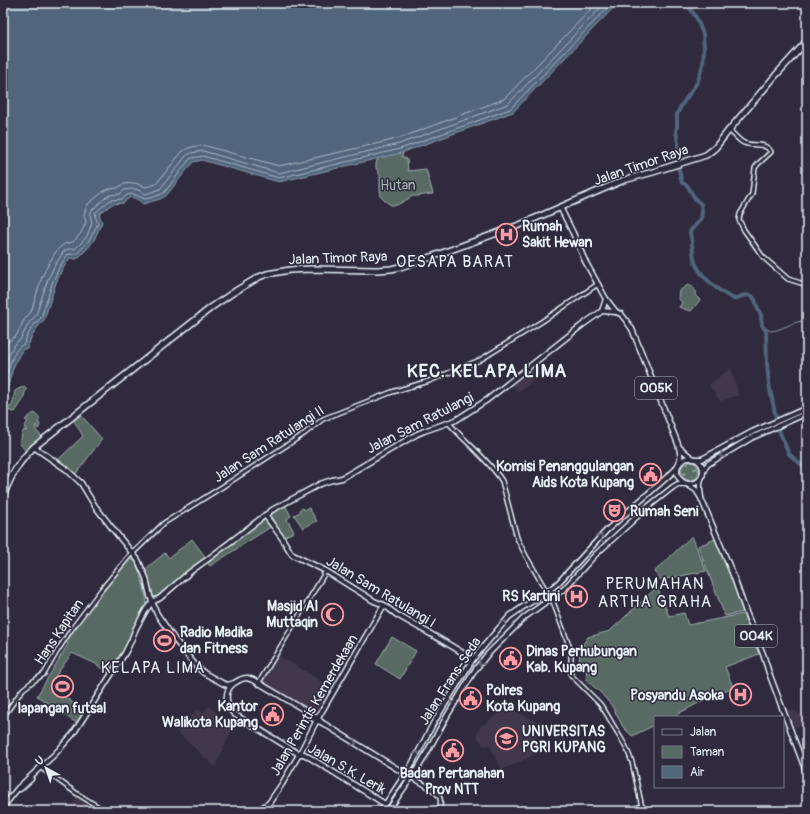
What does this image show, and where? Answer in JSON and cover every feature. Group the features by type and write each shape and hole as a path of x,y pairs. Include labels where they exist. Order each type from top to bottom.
{"highway":[{"name":"Jalan Timor Raya","path":"3,496 17,466 34,447 212,307 251,281 267,274 290,270 375,270 400,267 522,224 624,180 670,167 710,153 807,41"}],"main road":[{"name":"005K","path":"560,207 606,299 616,312 621,314 632,330 679,447 679,465"},
{"path":"606,299 602,311 616,312"},
{"name":"Jalan Sam Ratulangi","path":"153,605 190,572 277,507 320,484 342,478 422,431 460,418 487,400 602,311"},
{"path":"760,431 710,462 706,466 700,480 695,483 688,484 681,480 678,475 677,470 679,465 685,459 702,459 745,436 804,413 807,408"},
{"path":"3,809 18,788 41,768 74,735 128,648 136,628 153,605 139,565 95,506 81,483 66,469 34,447"},
{"name":"005K","path":"679,447 693,458"},
{"path":"693,458 701,464 703,470 702,475"},
{"name":"Jalan Frans-Seda","path":"381,811 406,773 473,659 504,622 510,616 558,583 610,527 679,465"},
{"name":"004K","path":"701,498 700,482 702,475"},
{"name":"Jalan Frans-Seda","path":"388,811 421,763 444,720 481,663 516,625 564,589 595,555 644,510 678,484 688,484"},
{"name":"004K","path":"688,484 696,490 701,498 726,558 807,774"},
{"name":"Jalan Sam Ratulangi I","path":"265,515 293,555 326,571 374,601 384,605 397,615 473,659"},
{"path":"610,527 617,535"},
{"name":"Jalan S.K. Lerik","path":"153,605 159,617 201,672 228,685 247,678 406,773"},
{"name":"Jalan S.K. Lerik","path":"153,605 156,614 175,642 200,674 226,689 227,702 234,714 386,804"},
{"name":"Jalan Perintis Kemerdekaan","path":"256,811 272,799 301,753 384,605"},
{"path":"525,606 530,613"},
{"path":"259,684 246,680 233,686 229,697 231,708 241,716 301,753"},
{"path":"227,695 230,686 234,683"},
{"path":"441,712 443,716 447,716"},
{"path":"438,717 444,720"}],"street":[{"path":"729,130 744,144 757,144 765,146 771,152 756,167 752,194 740,214 740,220 744,230 766,260 788,279 807,285"},
{"name":"Jalan Sam Ratulangi II","path":"132,554 164,523 304,434 322,420 392,392 425,382 480,360 598,284"},
{"path":"449,423 485,460 502,481 517,538 546,592"},
{"name":"Hans Kapitan","path":"3,717 23,689 44,674 58,650 101,590 132,554"},
{"path":"259,684 326,571"},
{"path":"552,599 572,651 571,675 601,707 630,755 642,807 635,808 634,811"},
{"path":"41,768 76,793 105,811"},
{"path":"411,777 432,790 439,798 440,805 438,811"},
{"path":"391,806 397,811"}],"shaded area":[{"path":"731,368 739,395 720,401 709,385"},
{"path":"533,369 539,376 518,392 512,385"},
{"name":"RS Kartini","path":"574,579 588,592 576,606 569,601 570,599 562,592"},
{"path":"278,655 334,689 318,716 262,682"},
{"name":"UNIVERSITAS PGRI KUPANG","path":"505,704 517,712 543,724 534,741 540,752 502,770 490,745 484,746 477,737 477,734 481,726 497,715"},
{"path":"208,706 234,725 215,767 175,730 184,726 197,709 203,713"},
{"path":"785,706 807,718 807,723 794,728"},
{"path":"77,796 103,811 69,811"}],"green space":[{"name":"Hutan","path":"381,147 404,148 402,157 407,159 408,171 426,169 433,194 413,196 397,205 391,205 385,201 381,197 380,175 376,168"},
{"path":"688,285 694,288 695,295 700,300 690,311 679,307 682,303 678,297 679,291"},
{"path":"24,386 26,390 23,400 15,412 10,411 8,407 12,406 15,391"},
{"path":"34,413 39,418 38,423 40,424 38,429 36,425 35,427 37,432 43,437 26,451 19,443 24,430 27,430 24,428 28,422 25,420"},
{"path":"80,414 102,439 75,475 57,461 83,436 73,419"},
{"path":"693,462 698,467 693,470 698,468 697,476 693,480 687,479 683,476 682,475 686,473 682,474 681,469 682,466 686,463 687,465 687,463"},
{"path":"285,505 291,516 287,519 294,532 283,537 270,515 272,512"},
{"path":"303,508 304,510 309,508 317,521 303,528 294,515 300,512 299,510"},
{"path":"265,517 272,526 210,566 207,561"},
{"path":"692,536 706,571 661,580 654,572"},
{"path":"192,539 206,558 157,597 152,598 144,570 165,553 169,558"},
{"path":"715,539 743,612 725,616 698,546"},
{"path":"131,557 136,563 144,586 147,604 123,651 109,673 94,663 72,653 52,681 58,685 57,687 63,680 67,683 60,691 56,688 55,689 85,712 78,724 37,696 68,644 66,641 102,590"},
{"path":"657,587 669,616 684,613 688,625 743,614 759,654 725,667 733,687 674,716 654,716 654,725 632,736 623,727 612,706 601,693 586,680 587,667 579,659 583,644 588,637 610,631"},
{"path":"392,637 416,651 400,679 376,664"}],"water":[{"path":"3,3 618,3 513,112 401,153 279,182 202,160 193,162 166,196 143,204 136,199 129,198 124,203 112,204 99,214 102,222 94,240 88,248 77,259 70,258 62,270 56,283 44,320 31,338 27,349 23,349 16,362 10,377 3,407"}],"waterway":[{"path":"686,3 696,17 703,34 704,48 703,64 698,81 677,114 676,131 679,170 682,183 687,185 696,200 701,204 702,211 701,219 690,233 694,259 701,273 711,284 734,299 745,295 752,296 755,300 761,315 762,325 766,331 769,384 778,428 789,454 807,469"},
{"path":"762,325 772,331 807,320"}],"place":[{"name":"Rumah Sakit Hewan","path":"507,234"},
{"name":"Komisi Penanggulangan Aids Kota Kupang","path":"650,474"},
{"name":"Rumah Seni","path":"615,511"},
{"name":"RS Kartini","path":"576,596"},
{"name":"Masjid Al Muttaqin","path":"333,614"},
{"name":"Radio Madika dan Fitness","path":"164,640"},
{"name":"Dinas Perhubungan Kab. Kupang","path":"510,659"},
{"name":"lapangan futsal","path":"62,686"},
{"name":"Posyandu Asoka","path":"740,695"},
{"name":"Polres Kota Kupang","path":"470,698"},
{"name":"Kantor Walikota Kupang","path":"273,714"},
{"name":"UNIVERSITAS PGRI KUPANG","path":"507,739"},
{"name":"Badan Pertanahan Prov NTT","path":"452,751"}],"district":[{"name":"OESAPA BARAT","path":"455,262"},
{"name":"KEC. KELAPA LIMA","path":"487,371"},
{"name":"PERUMAHAN ARTHA GRAHA","path":"655,593"},
{"name":"KELAPA LIMA","path":"153,668"}]}
